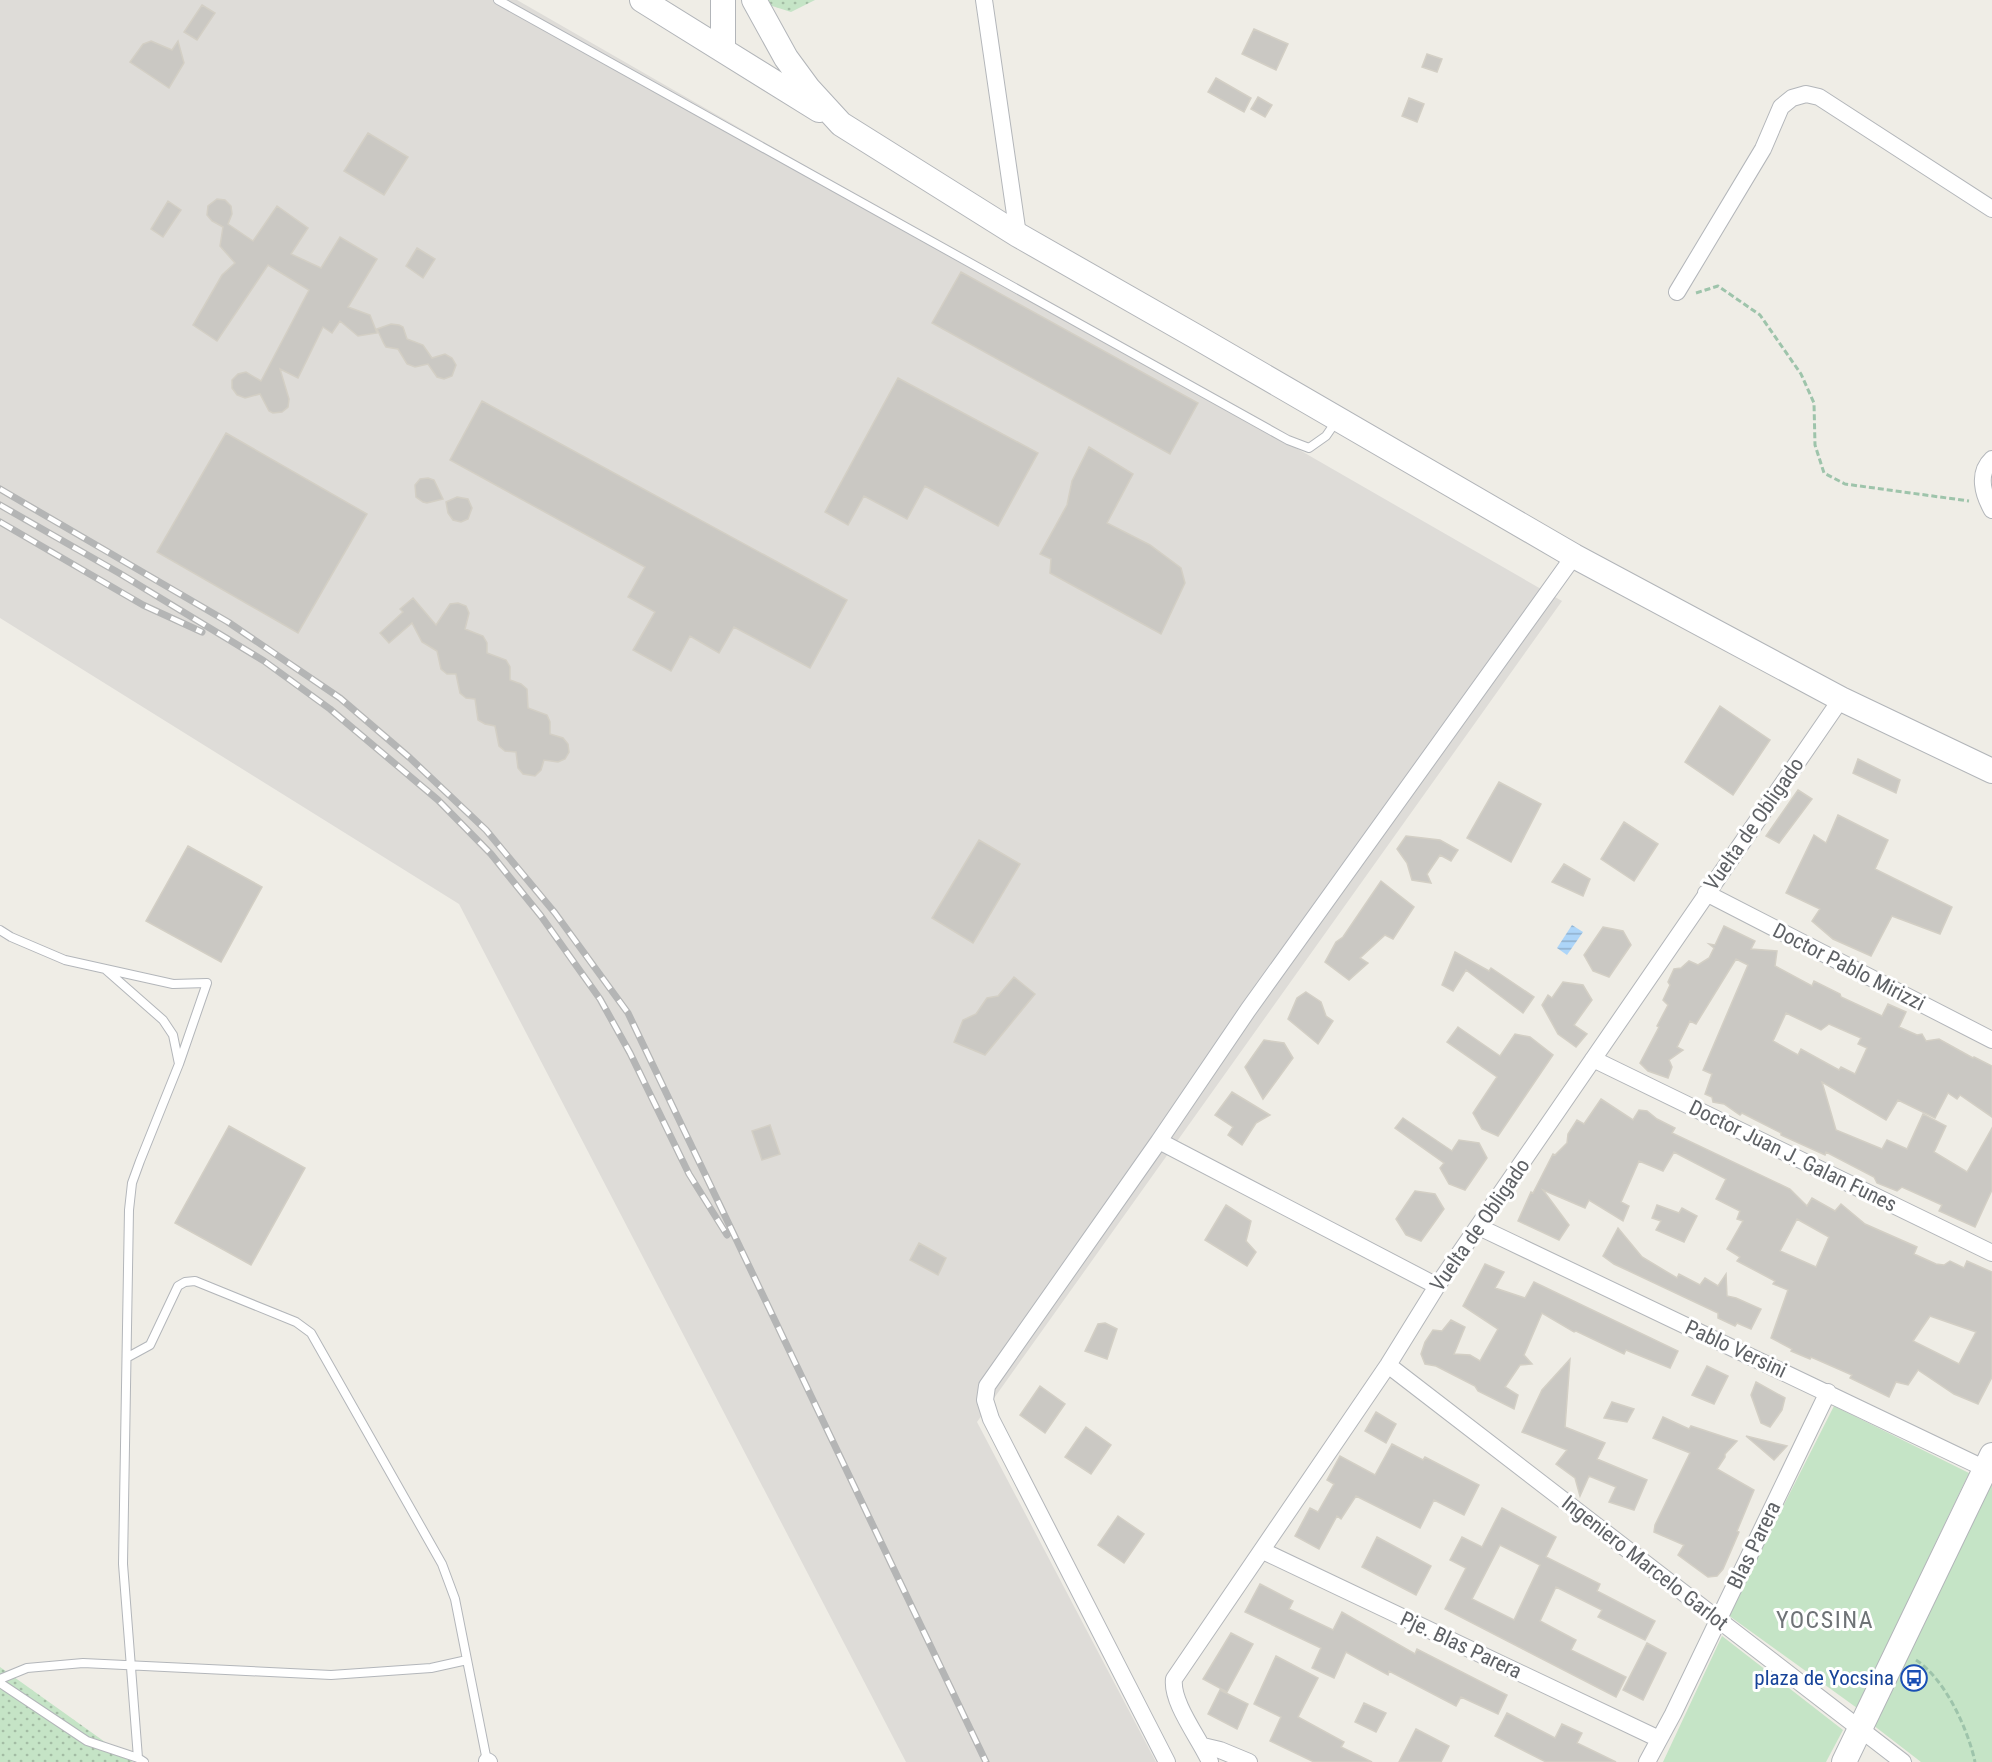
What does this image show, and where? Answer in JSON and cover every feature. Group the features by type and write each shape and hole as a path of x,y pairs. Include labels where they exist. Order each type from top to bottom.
{"main road":[{"path":"642,0 1018,235 1574,556 1841,699 1992,771"},
{"path":"723,0 723,50"},
{"path":"754,0 786,58 808,88 841,124"},
{"path":"1844,1762 1990,1465"}],"street":[{"path":"984,0 1018,235"},
{"path":"1677,292 1763,149 1781,106 1792,98 1806,94 1819,96 1992,209"},
{"path":"1990,507 1982,485 1986,465 1992,459"},
{"path":"1167,1762 991,1419 985,1400 987,1386 1248,1010 1574,556"},
{"name":"Vuelta de Obligado","path":"1209,1762 1203,1746 1177,1701 1173,1687 1174,1679 1388,1365 1437,1286 1841,699"},
{"name":"Doctor Pablo Mirizzi","path":"1706,893 1992,1040"},
{"name":"Doctor Juan J. Galan Funes","path":"1593,1059 1992,1253"},
{"path":"1159,1141 1437,1286"},
{"name":"Pablo Versini","path":"1479,1227 1828,1392 1990,1465"},
{"name":"Ingeniero Marcelo Garlot","path":"1388,1365 1903,1762"},
{"name":"Blas Parera","path":"1647,1762 1673,1714 1828,1392"},
{"name":"Pje. Blas Parera","path":"1263,1551 1659,1739"},
{"path":"1203,1746 1220,1750 1249,1762"}],"lane":[{"path":"498,0 1288,440 1309,448 1326,436 1338,420"},
{"path":"0,930 65,960 173,984 207,983 179,1064 132,1183 129,1210 123,1564 131,1666 141,1760 87,1741 0,1681 27,1668 83,1663 131,1666 331,1675 431,1668 467,1660"},
{"path":"105,969 164,1020 173,1035 179,1064"},
{"path":"128,1357 150,1345 178,1286 185,1282 195,1281 296,1322 311,1333 442,1564 455,1599 488,1762"}],"path":[{"path":"1677,292 1696,293 1718,286 1760,315 1802,374 1814,403 1815,445 1824,473 1845,484 1990,507"},
{"path":"1912,1657 1926,1666 1943,1687 1966,1729 1975,1762"}],"shaded area":[{"path":"0,0 517,0 1562,601 977,1422 1156,1762 906,1762 459,904 0,618"}],"green space":[{"path":"753,0 815,0 791,12"},
{"path":"1834,1406 1969,1473 1857,1708 1728,1615"},
{"path":"1992,1481 1992,1762 1921,1762 1873,1725"},
{"path":"1722,1636 1843,1730 1826,1762 1663,1762"},
{"path":"0,1667 133,1762 0,1762"}],"water":[{"path":"1572,925 1583,932 1567,955 1557,948"}],"building":[{"path":"202,5 215,13 197,40 184,32"},
{"path":"1254,29 1288,44 1276,70 1242,54"},
{"path":"151,41 172,50 178,41 184,63 169,88 130,62 143,44"},
{"path":"1427,54 1442,59 1437,72 1422,67"},
{"path":"1216,78 1251,98 1244,112 1208,92"},
{"path":"1258,97 1272,105 1265,117 1251,109"},
{"path":"1409,98 1424,104 1417,122 1402,116"},
{"path":"368,133 408,157 384,195 344,171"},
{"path":"217,199 225,200 231,206 232,214 228,224 253,241 277,206 308,228 291,254 321,268 340,237 377,259 348,307 370,315 377,333 358,336 340,321 332,333 323,327 298,378 280,369 289,399 288,407 282,412 269,411 260,394 245,398 237,395 232,388 232,380 238,374 246,372 261,381 309,290 268,265 217,341 193,325 222,275 235,263 220,246 223,227 207,215 208,206"},
{"path":"168,201 181,210 163,237 151,229"},
{"path":"417,248 435,259 423,278 406,266"},
{"path":"961,272 1198,403 1170,454 932,323"},
{"path":"391,324 403,327 407,339 423,345 432,358 445,354 452,358 456,365 452,376 444,379 437,377 428,364 415,367 407,364 398,349 386,347 377,329"},
{"path":"898,378 1038,453 998,526 925,486 907,519 864,496 848,525 825,512"},
{"path":"482,401 847,600 810,668 734,627 719,653 690,636 671,671 633,650 655,612 628,597 645,567 450,460"},
{"path":"226,433 367,514 298,633 157,552"},
{"path":"1089,447 1133,474 1107,523 1150,545 1181,568 1185,583 1161,634 1050,573 1051,559 1040,554 1067,505 1072,481"},
{"path":"420,479 434,480 443,499 427,503 416,497 415,485"},
{"path":"457,497 468,499 472,508 468,519 461,522 453,520 448,513 446,502"},
{"path":"413,598 436,625 450,604 458,603 466,606 469,613 465,629 483,636 487,643 487,653 506,660 510,667 510,680 527,689 528,708 547,715 550,722 550,734 563,738 568,744 569,752 565,759 558,762 544,760 541,770 535,776 523,774 518,768 516,752 505,751 499,746 495,726 478,720 475,699 466,698 460,693 456,674 447,674 441,669 437,651 422,642 412,623 389,643 380,633 403,612 400,609"},
{"path":"1720,706 1770,740 1733,795 1685,762"},
{"path":"1858,759 1900,780 1896,793 1853,773"},
{"path":"1499,782 1541,804 1511,862 1467,838"},
{"path":"1798,790 1812,799 1779,843 1766,836"},
{"path":"1838,815 1888,840 1875,869 1952,907 1940,934 1892,916 1871,956 1833,939 1812,921 1820,909 1786,893 1814,835 1826,843"},
{"path":"1624,822 1658,844 1634,881 1601,859"},
{"path":"1406,836 1440,840 1458,850 1451,861 1440,855 1427,874 1431,883 1412,880 1407,863 1397,849"},
{"path":"979,840 1020,864 973,943 932,918"},
{"path":"188,846 262,887 221,962 146,921"},
{"path":"1564,864 1590,879 1583,896 1552,882"},
{"path":"1381,881 1414,907 1393,939 1385,935 1360,958 1368,963 1349,980 1325,962 1336,942 1343,937"},
{"path":"1724,926 1755,941 1751,949 1777,951 1775,966 1812,986 1814,981 1840,994 1841,997 1882,1016 1888,1004 1906,1012 1899,1027 1917,1035 1922,1034 1926,1041 1939,1039 1992,1066 1992,1117 1960,1095 1957,1099 1948,1093 1935,1118 1898,1100 1886,1120 1822,1082 1836,1130 1882,1149 1887,1140 1907,1149 1923,1114 1946,1126 1934,1152 1967,1172 1992,1128 1992,1190 1975,1227 1939,1211 1942,1205 1902,1187 1897,1191 1877,1183 1874,1177 1826,1152 1825,1155 1781,1135 1742,1113 1740,1115 1724,1104 1713,1102 1712,1097 1705,1094 1712,1074 1703,1070 1748,965 1736,959 1696,1024 1690,1021 1677,1047 1683,1050 1669,1060 1672,1067 1668,1078 1648,1071 1640,1063 1668,1005 1663,1000 1674,969 1681,968 1689,961 1698,965 1709,958 1714,948 1709,944 1715,945","holes":["1786,1013 1821,1030 1829,1024 1861,1038 1858,1044 1867,1048 1855,1074 1841,1067 1839,1070 1801,1049 1798,1055 1773,1041"]},
{"path":"1603,927 1623,931 1631,945 1609,977 1593,971 1584,955"},
{"path":"1455,952 1489,971 1491,968 1534,997 1523,1013 1466,970 1453,991 1442,985"},
{"path":"1014,977 1035,994 985,1055 954,1042 963,1020 976,1014 987,998 998,996"},
{"path":"1563,982 1583,985 1592,1000 1574,1025 1587,1034 1576,1047 1558,1034 1542,1005 1548,995 1552,998"},
{"path":"1306,992 1321,1002 1326,1016 1333,1021 1318,1044 1288,1019 1297,998"},
{"path":"1458,1027 1500,1056 1515,1034 1530,1037 1553,1055 1498,1136 1482,1129 1473,1113 1497,1077 1447,1042"},
{"path":"1264,1040 1284,1043 1293,1058 1263,1099 1245,1067"},
{"path":"1232,1092 1270,1115 1256,1123 1242,1145 1228,1135 1233,1127 1215,1115"},
{"path":"1601,1099 1633,1120 1639,1110 1647,1111 1675,1128 1672,1133 1790,1189 1807,1206 1812,1198 1835,1211 1841,1204 1865,1224 1917,1247 1914,1254 1936,1264 1944,1265 1950,1261 1964,1268 1967,1261 1992,1272 1992,1377 1978,1404 1954,1394 1918,1370 1908,1385 1896,1382 1889,1397 1850,1378 1852,1375 1791,1351 1792,1349 1771,1338 1788,1290 1773,1284 1775,1281 1737,1261 1740,1257 1727,1249 1743,1221 1737,1219 1740,1211 1716,1199 1726,1179 1674,1152 1663,1171 1639,1161 1621,1202 1629,1206 1623,1221 1589,1200 1585,1208 1543,1190 1569,1225 1559,1240 1518,1221 1531,1192 1533,1193 1553,1154 1555,1155 1567,1143 1568,1134 1577,1120 1584,1124","holes":["1797,1219 1829,1237 1816,1267 1780,1251","1930,1316 1976,1332 1959,1364 1913,1341"]},
{"path":"1403,1118 1452,1151 1459,1140 1479,1143 1487,1158 1465,1190 1449,1184 1440,1168 1444,1163 1395,1128"},
{"path":"770,1125 780,1154 762,1160 752,1131"},
{"path":"229,1126 305,1168 251,1265 175,1223"},
{"path":"1415,1191 1435,1194 1444,1209 1421,1241 1406,1235 1396,1219"},
{"path":"1226,1205 1251,1221 1246,1241 1256,1252 1247,1266 1205,1240"},
{"path":"1657,1205 1679,1213 1682,1208 1697,1216 1684,1242 1656,1230 1661,1221 1652,1218"},
{"path":"1618,1228 1642,1257 1677,1278 1679,1274 1700,1285 1705,1278 1718,1286 1726,1274 1727,1296 1761,1309 1751,1329 1737,1323 1735,1326 1718,1318 1718,1313 1614,1264 1603,1256"},
{"path":"919,1243 946,1258 938,1275 910,1260"},
{"path":"1485,1264 1504,1272 1495,1288 1525,1298 1534,1282 1678,1351 1670,1368 1626,1350 1624,1354 1574,1332 1542,1313 1524,1355 1532,1364 1520,1365 1505,1387 1518,1395 1514,1409 1436,1366 1425,1364 1421,1354 1425,1342 1433,1330 1442,1331 1451,1320 1465,1327 1454,1354 1470,1355 1480,1361 1498,1329 1463,1306"},
{"path":"1105,1323 1117,1329 1107,1359 1085,1351 1098,1324"},
{"path":"1570,1359 1565,1427 1605,1443 1597,1459 1647,1480 1634,1510 1609,1502 1616,1487 1589,1476 1580,1496 1575,1478 1556,1464 1567,1450 1522,1432 1542,1390"},
{"path":"1707,1366 1728,1376 1714,1404 1692,1395"},
{"path":"1756,1382 1785,1398 1782,1410 1770,1427 1761,1423 1751,1395"},
{"path":"1040,1386 1065,1404 1045,1433 1020,1415"},
{"path":"1612,1402 1634,1409 1627,1422 1604,1418"},
{"path":"1376,1412 1396,1424 1386,1443 1365,1431"},
{"path":"1663,1417 1689,1429 1691,1426 1737,1441 1725,1454 1717,1469 1754,1490 1737,1531 1739,1532 1723,1569 1717,1576 1708,1577 1678,1555 1684,1545 1654,1532 1655,1525 1690,1453 1653,1438"},
{"path":"1086,1427 1111,1445 1091,1474 1065,1457"},
{"path":"1746,1436 1787,1446 1774,1460"},
{"path":"1392,1444 1423,1460 1425,1457 1479,1485 1464,1515 1434,1500 1420,1528 1356,1496 1341,1519 1337,1516 1319,1549 1295,1536 1310,1508 1318,1512 1334,1484 1327,1480 1340,1456 1375,1475"},
{"path":"1502,1508 1556,1537 1546,1557 1600,1584 1597,1591 1655,1621 1645,1640 1598,1617 1602,1610 1556,1587 1540,1621 1576,1640 1571,1650 1626,1677 1616,1697 1445,1609 1466,1568 1450,1560 1462,1537 1482,1547","holes":["1500,1545 1540,1565 1514,1620 1472,1599"]},
{"path":"1118,1516 1144,1534 1124,1563 1098,1545"},
{"path":"1377,1537 1431,1566 1416,1595 1362,1567"},
{"path":"1260,1584 1293,1601 1289,1609 1333,1630 1342,1612 1415,1654 1417,1649 1507,1695 1498,1714 1461,1697 1456,1706 1389,1671 1388,1675 1346,1652 1334,1678 1312,1668 1321,1648 1245,1612"},
{"path":"1231,1633 1253,1644 1227,1692 1203,1679"},
{"path":"1647,1643 1666,1653 1643,1700 1623,1690"},
{"path":"1276,1656 1318,1678 1298,1717 1344,1742 1341,1747 1372,1762 1314,1762 1270,1741 1281,1717 1254,1704"},
{"path":"1220,1690 1248,1704 1237,1729 1208,1714"},
{"path":"1364,1703 1386,1713 1376,1732 1355,1722"},
{"path":"1507,1713 1555,1738 1562,1724 1582,1733 1577,1743 1616,1762 1546,1762 1495,1736"},
{"path":"1416,1729 1449,1746 1441,1762 1399,1762"}],"railway":[{"path":"0,489 228,622 340,698 410,758 486,830 555,913 628,1013 986,1762"},
{"path":"0,505 119,573 264,661 330,709 438,800 491,854 541,916 600,999 630,1053 689,1174 727,1235"},
{"path":"0,522 143,605 202,632"}],"place":[{"name":"plaza de Yocsina","path":"1914,1678"}],"district":[{"name":"YOCSINA","path":"1825,1620"}]}
